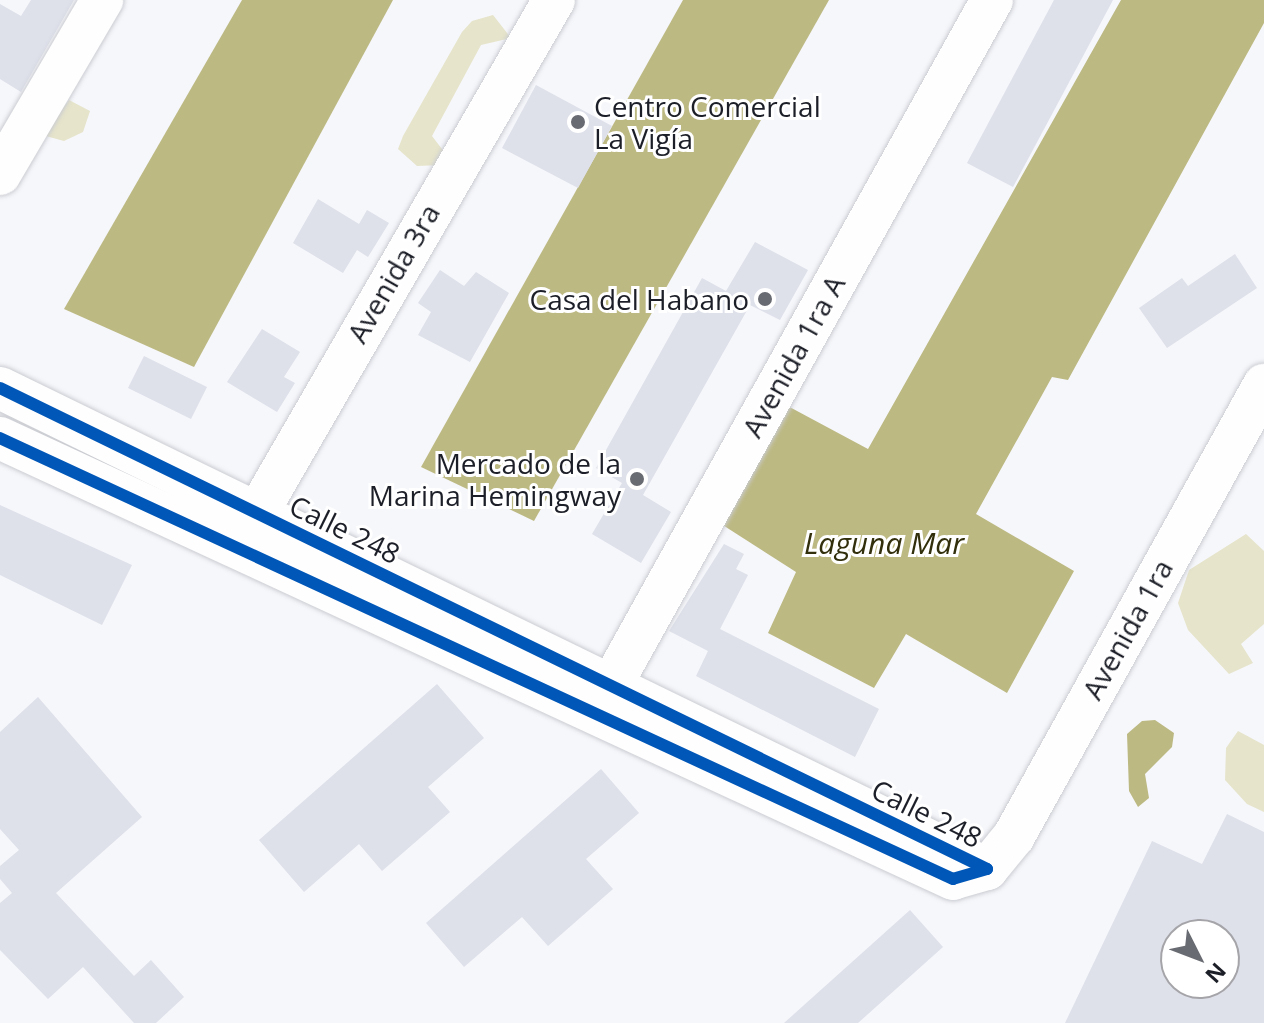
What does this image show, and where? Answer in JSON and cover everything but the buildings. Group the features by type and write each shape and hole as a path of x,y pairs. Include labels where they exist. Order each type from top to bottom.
{"street":[{"path":"0,174 102,0"},
{"name":"Avenida 3ra","path":"247,530 554,0"},
{"name":"Avenida 1ra A","path":"603,699 992,0"},
{"name":"Avenida 1ra","path":"987,869 1014,836 1264,385"},
{"name":"Calle 248","path":"0,388 247,530 603,699 953,879 987,869"},
{"name":"Calle 248","path":"0,438 247,530"}],"shaded area":[{"path":"493,15 511,38 481,45 432,136 445,153 441,165 417,166 398,149 403,136 462,32 472,21"},
{"path":"69,100 90,111 83,132 64,141 42,135"},
{"path":"1246,534 1264,551 1264,624 1241,644 1253,663 1229,674 1188,630 1178,603 1189,570"},
{"path":"1238,731 1264,745 1264,812 1247,804 1225,780 1226,748"}],"water":[{"path":"242,0 393,0 194,367 64,309"},
{"path":"683,0 829,0 534,521 421,467"},
{"name":"Laguna Mar","path":"1121,0 1264,0 1264,23 1068,380 1052,377 976,514 1074,571 1007,693 906,634 874,688 768,633 796,572 718,522 784,404 868,449"},
{"path":"1155,720 1174,733 1172,747 1145,774 1149,798 1138,807 1129,791 1127,734 1142,721"}],"cycle path":[{"path":"0,388 987,869 953,879 0,438"}],"place":[{"name":"Centro Comercial La Vigía","path":"578,122"},
{"name":"Casa del Habano","path":"765,299"},
{"name":"Mercado de la Marina Hemingway","path":"637,479"}]}
